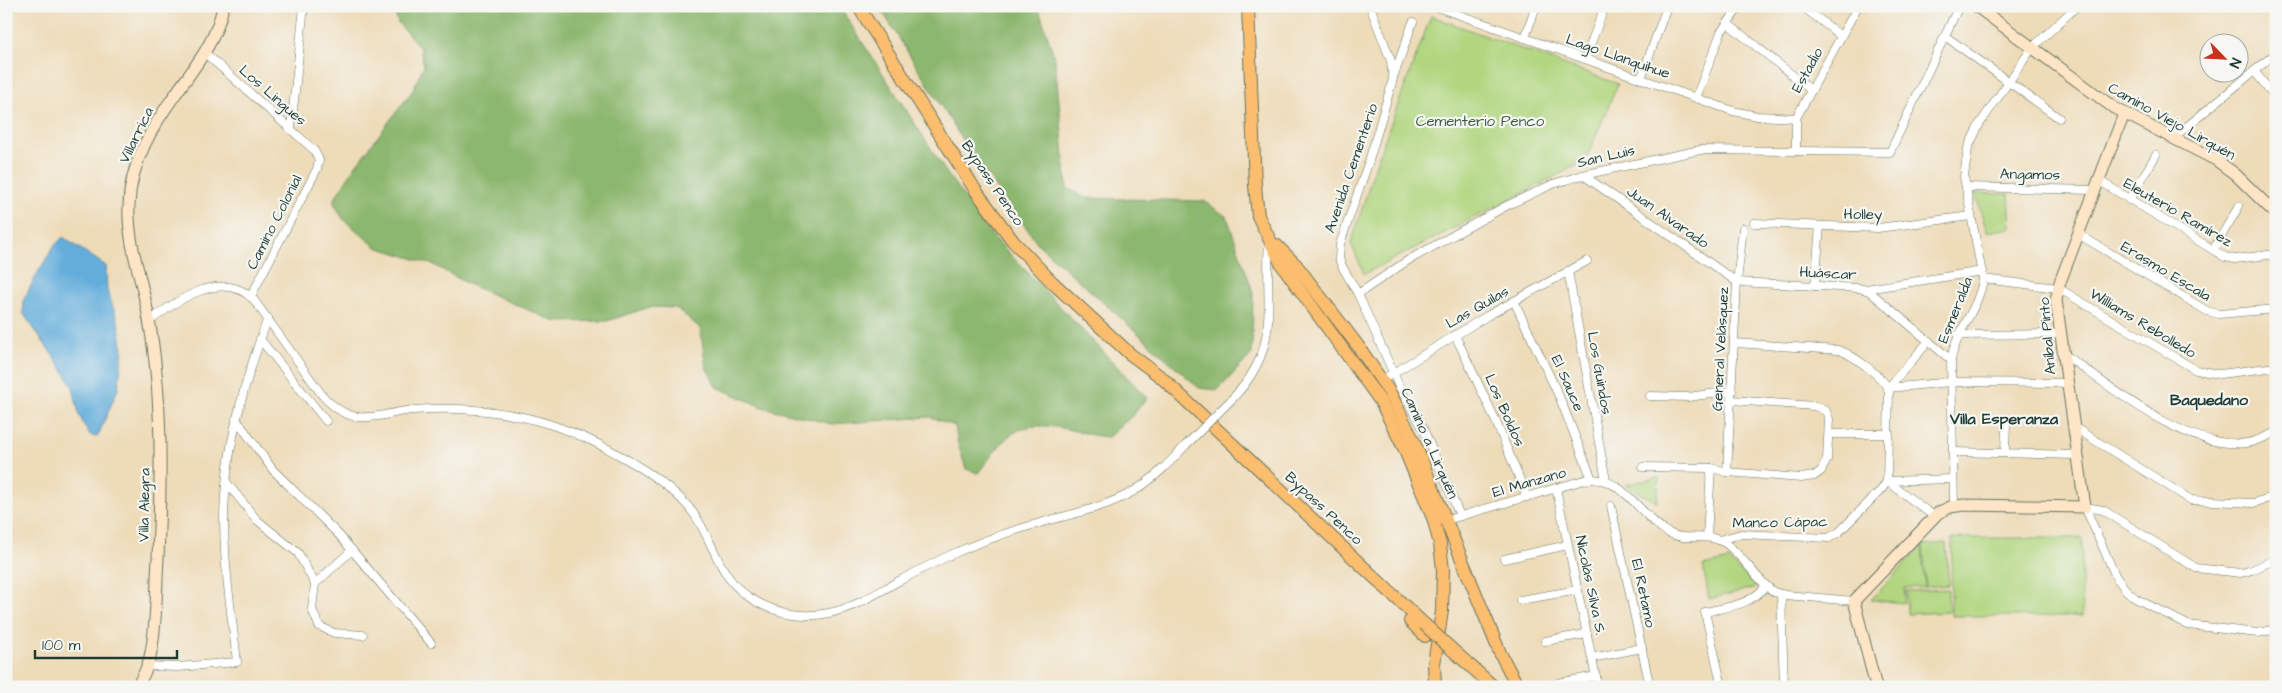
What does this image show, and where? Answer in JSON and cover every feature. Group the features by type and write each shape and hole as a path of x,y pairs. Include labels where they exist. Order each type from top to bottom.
{"main road":[{"name":"Bypass Penco","path":"858,6 1002,227 1035,266 1130,354 1150,377 1425,630 1482,687"},
{"name":"Camino a Lirquén","path":"1248,6 1258,216 1292,280 1381,402 1404,448 1433,518 1440,544 1443,570 1441,617 1434,664 1435,687"},
{"name":"Camino a Lirquén","path":"1269,239 1296,266 1387,377 1500,653 1518,687"},
{"name":"Bypass Penco","path":"1446,650 1494,687"}],"street":[{"name":"Villarrica","path":"150,321 129,228 128,203 132,177 142,150 155,125 205,54 216,31 223,6"},
{"path":"290,129 304,6"},
{"name":"Avenida Cementerio","path":"1370,6 1391,61 1393,79"},
{"name":"Lago Llanquihue","path":"1434,6 1749,115 1796,118"},
{"path":"1459,15 1462,6"},
{"path":"1525,38 1536,6"},
{"path":"1585,59 1604,6"},
{"path":"1641,78 1667,6"},
{"path":"1696,98 1717,40 1740,6"},
{"path":"1802,6 1841,36"},
{"name":"Estadio","path":"1796,152 1796,118 1858,6"},
{"path":"1959,6 1945,36 2059,118"},
{"name":"Camino Viejo Lirquén","path":"1976,6 2098,98 2124,114 2206,154 2226,167 2276,214"},
{"name":"Esmeralda","path":"1954,506 1951,360 1958,335 1980,291 1983,275 1971,216 1964,167 1970,140 2032,48 2077,6"},
{"name":"Avenida Cementerio","path":"1387,377 1358,294 1340,264 1339,249 1377,135 1393,79 1414,22"},
{"path":"1727,23 1811,90"},
{"name":"San Luis","path":"1358,294 1407,261 1506,206 1553,184 1583,175 1700,150 1890,152 1945,36"},
{"path":"2173,138 2276,53"},
{"name":"Los Lingues","path":"205,54 314,150 318,160"},
{"path":"2254,71 2276,98"},
{"name":"Aníbal Pinto","path":"2085,507 2056,306 2058,288 2124,114"},
{"path":"2129,200 2156,156"},
{"name":"Camino Colonial","path":"251,296 317,170 318,160"},
{"name":"Juan Alvarado","path":"1583,175 1738,282"},
{"name":"Angamos","path":"1966,186 2096,185"},
{"name":"Eleuterio Ramírez","path":"2096,185 2129,200 2225,257 2235,259 2276,254"},
{"path":"2213,250 2239,206"},
{"name":"Holley","path":"1754,223 1892,228 1971,216"},
{"path":"1815,286 1820,226"},
{"name":"General Velásquez","path":"1728,472 1734,343 1743,228"},
{"name":"Erasmo Escala","path":"2078,234 2207,312 2219,314 2276,309"},
{"path":"150,321 183,298 212,287 234,287 251,296 322,395 347,414 367,418 402,411 431,409 495,412 552,425 610,450 656,480 686,505 699,522 720,567 739,590 765,606 791,614 815,615 840,610 868,599 921,569 978,543 1119,499 1150,480 1232,398 1252,374 1266,342 1269,311 1269,239"},
{"name":"Las Quilas","path":"1387,377 1455,335 1587,261"},
{"name":"Los Guindos","path":"1568,271 1606,480"},
{"path":"1864,289 1983,275 2058,288"},
{"name":"Huáscar","path":"1738,282 1864,289 1877,296 1951,360"},
{"name":"Williams Rebolledo","path":"2058,288 2196,370 2220,374 2276,367"},
{"name":"El Sauce","path":"1514,301 1559,396 1592,479"},
{"path":"147,666 178,667 237,662 226,566 227,483 236,419 250,365 268,318"},
{"name":"Villa Alegra","path":"137,687 147,666 153,634 159,495 158,407 150,321"},
{"path":"1958,335 2060,334"},
{"name":"Los Boldos","path":"1455,335 1494,416 1527,497"},
{"path":"260,339 326,420"},
{"path":"1888,388 1929,341"},
{"path":"1734,343 1838,350 1850,356 1882,380 1888,388 1887,481"},
{"path":"2062,353 2149,412 2196,436 2218,441 2242,443 2254,441 2276,432"},
{"path":"1387,377 1423,428 1460,516"},
{"path":"1888,388 1951,382 2067,383"},
{"path":"1650,396 1688,397 1732,391"},
{"path":"1643,467 1711,468 1728,472 1801,478 1814,476 1826,464 1829,434 1828,415 1819,407 1732,400"},
{"path":"236,419 273,470 352,550 431,643"},
{"path":"2005,453 2006,424"},
{"path":"2072,426 2191,500 2253,503 2276,496"},
{"path":"1829,434 1889,434"},
{"path":"1953,452 2076,455"},
{"path":"1707,537 1711,468"},
{"name":"El Manzano","path":"1446,520 1592,479 1606,480"},
{"path":"1887,481 1953,479"},
{"path":"1606,480 1618,487 1670,534 1687,538 1707,537 1719,540 1728,546 1766,586 1781,594 1854,601"},
{"path":"1887,481 1935,517"},
{"name":"Manco Cápac","path":"1719,540 1741,534 1829,538 1839,532 1882,489 1887,481"},
{"path":"227,483 258,520 298,553 315,584 312,609 319,626 334,633 363,635"},
{"name":"Nicolás Silva S.","path":"1556,488 1598,687"},
{"name":"El Retamo","path":"1611,506 1650,687"},
{"path":"1854,601 1935,517 1946,508 1954,506 2085,507 2103,510 2196,568 2241,573 2276,559"},
{"path":"2085,507 2116,577 2135,598 2188,625 2258,633 2276,629"},
{"path":"1504,559 1568,545"},
{"path":"315,584 352,550"},
{"path":"1722,687 1705,612 1748,602 1758,596 1766,586"},
{"path":"1520,600 1578,590"},
{"path":"1781,594 1784,687"},
{"path":"1854,601 1876,687"},
{"path":"1545,641 1587,634"},
{"path":"1592,658 1642,648"},
{"path":"1558,683 1596,676"}],"green space":[{"path":"392,6 839,6 948,175 992,235 1147,398 1132,416 1108,437 1057,427 1031,427 1019,430 1004,441 978,473 966,469 958,444 955,426 930,417 831,424 762,407 717,387 706,367 700,328 676,308 650,307 607,321 556,322 468,284 434,265 376,247 343,219 333,201 354,168 413,90 424,65 419,46 398,23"},
{"path":"879,6 1038,6 1055,59 1067,188 1086,198 1204,201 1227,217 1253,292 1252,354 1218,390 1199,388 1039,245 970,152"},
{"name":"Cementerio Penco","path":"1431,16 1618,84 1585,161 1364,274 1351,243 1378,158"},
{"path":"1975,193 2009,194 2011,228 1987,232"},
{"path":"1659,477 1657,502 1625,485"},
{"path":"1952,538 2082,538 2082,616 1951,616"},
{"path":"1946,543 1949,585 1926,587 1923,545"},
{"path":"1922,546 1925,587 1905,588 1904,603 1871,600"},
{"path":"1729,560 1757,587 1709,599 1703,566"},
{"path":"1948,589 1949,612 1907,614 1906,591"}],"water":[{"path":"63,237 106,266 107,291 118,321 123,350 118,389 98,436 94,437 88,433 79,415 73,387 65,373 23,313 24,299 37,274 54,246"}],"district":[{"name":"Baquedano","path":"2209,399"},
{"name":"Villa Esperanza","path":"2004,418"}]}
